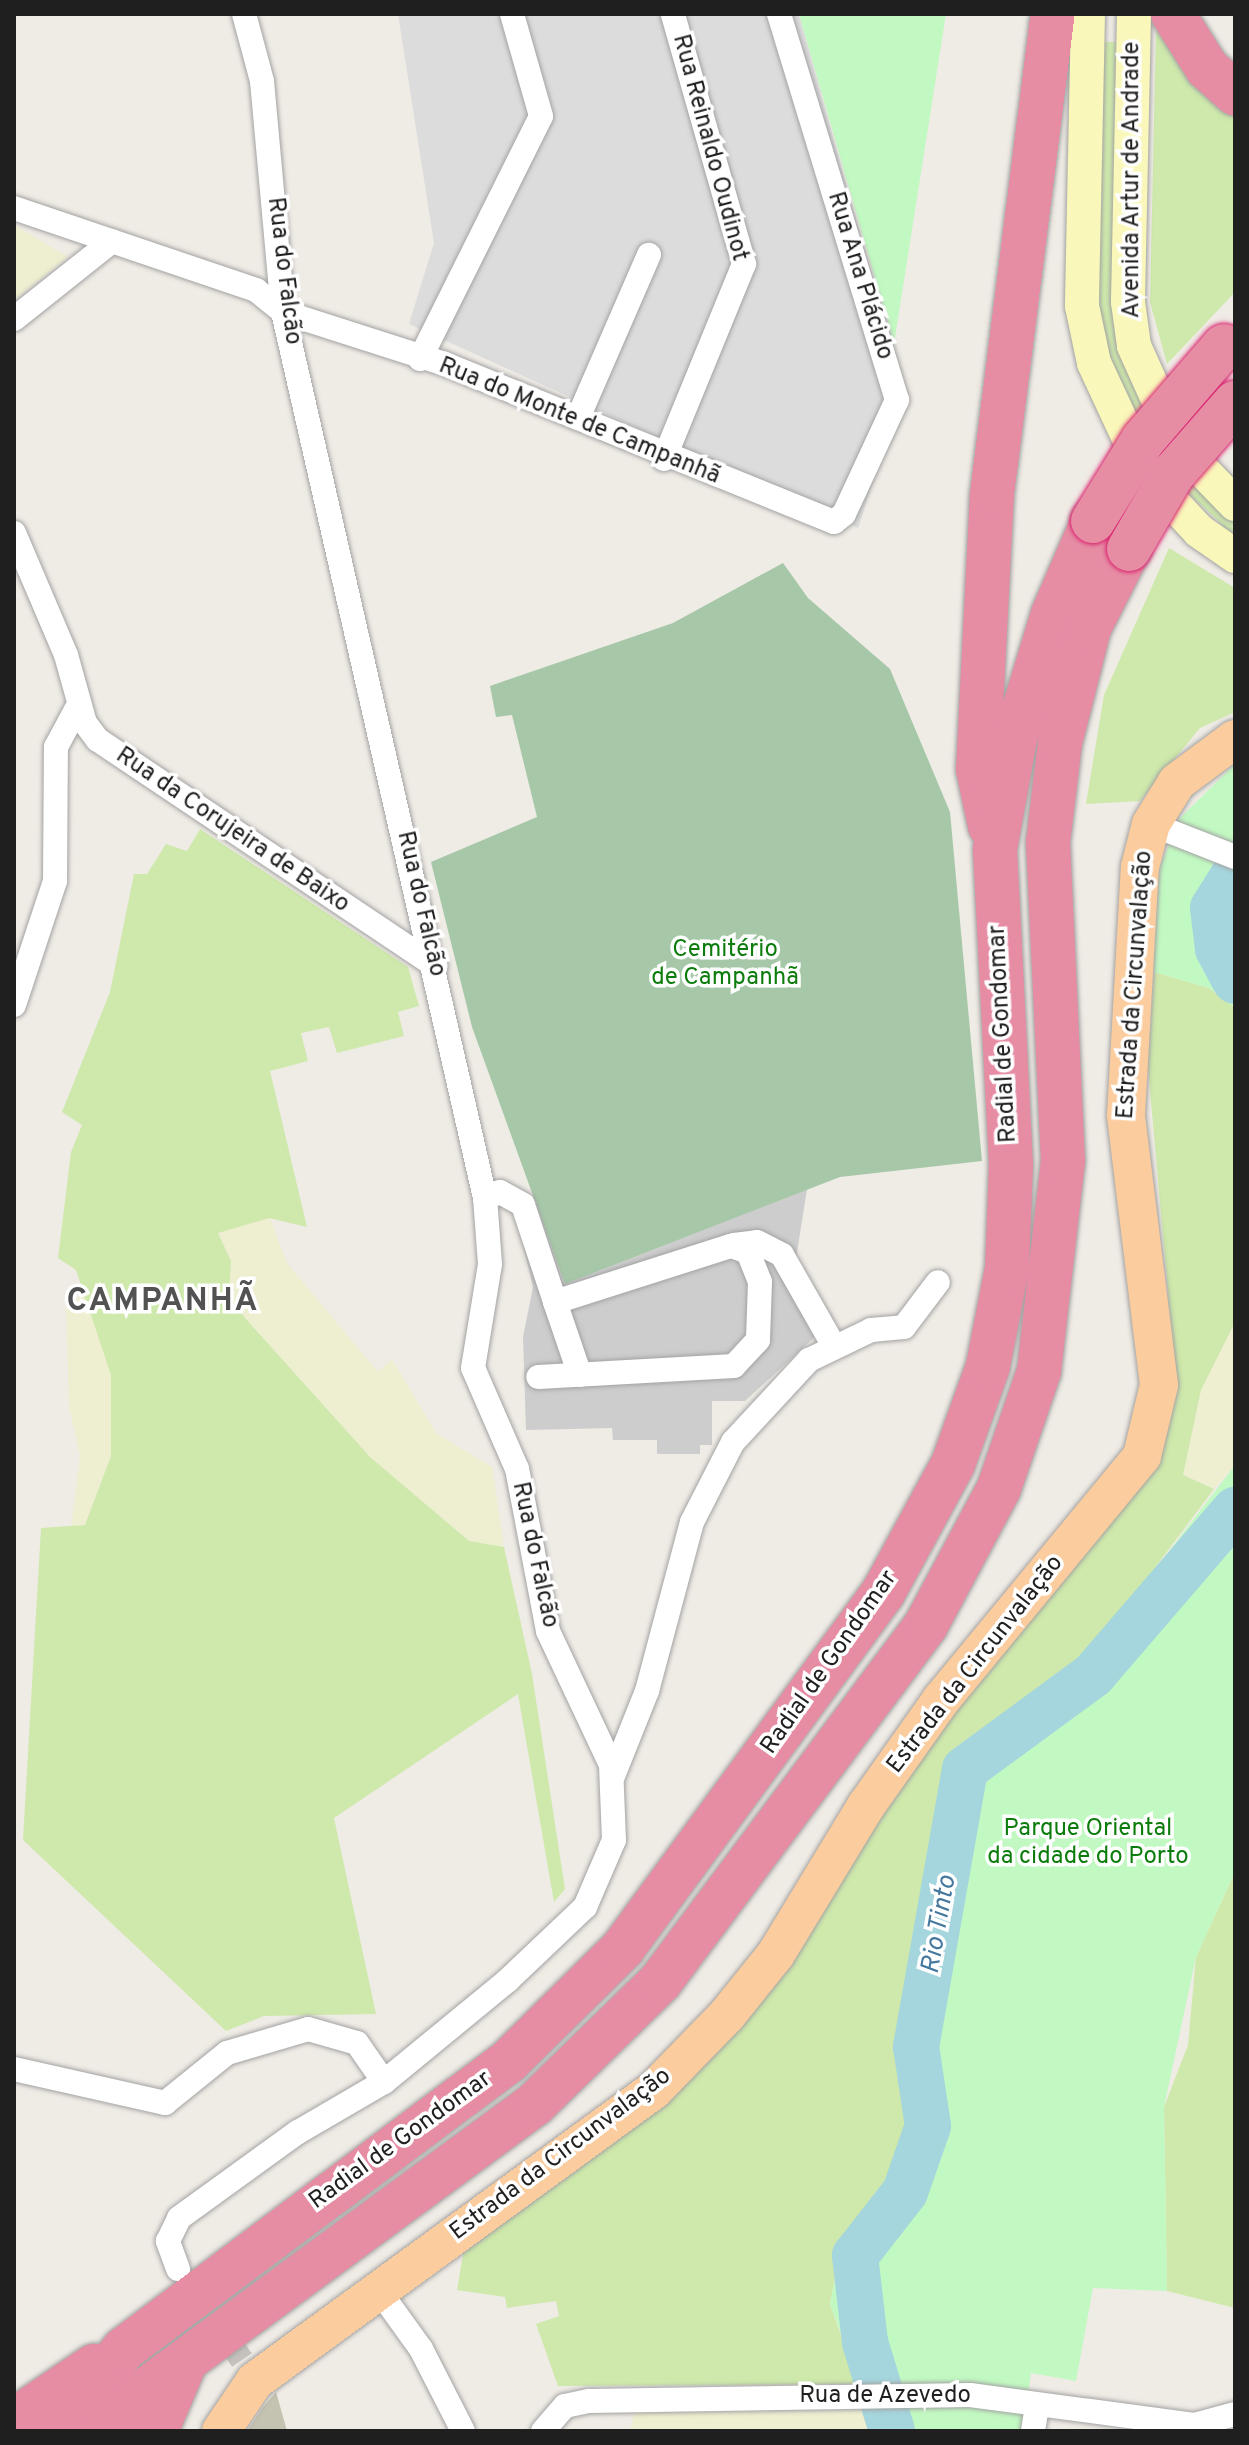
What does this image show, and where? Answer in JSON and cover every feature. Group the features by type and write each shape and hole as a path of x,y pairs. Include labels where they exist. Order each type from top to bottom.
{"highway":[{"path":"995,849 978,769 992,494 1053,14"},
{"path":"1173,14 1207,68 1235,93"},
{"name":"Radial de Gondomar","path":"56,2431 124,2349 509,2061 613,1959 883,1593 953,1464 988,1366 1007,1268 1011,1165 995,849 1015,739 1053,614 1093,521 1143,440 1229,340"},
{"name":"Radial de Gondomar","path":"104,2431 185,2362 536,2103 660,1982 926,1625 999,1488 1039,1371 1056,1269 1063,1161 1048,842 1060,743 1089,628 1129,549 1172,475 1235,403"},
{"path":"14,2420 124,2349"},
{"path":"156,2431 185,2362"}],"main road":[{"name":"Avenida Artur de Andrade","path":"1088,14 1082,306 1094,363 1145,473 1199,531 1235,556"},
{"name":"Avenida Artur de Andrade","path":"1134,14 1128,302 1134,346 1179,446 1233,499"},
{"name":"Estrada da Circunvalação","path":"221,2431 248,2370 380,2292 654,2090 727,2015 776,1954 866,1806 941,1700 1142,1456 1159,1385 1126,1115 1140,867 1151,824 1177,782 1235,739"}],"street":[{"name":"Rua do Falcão","path":"244,14 262,81 283,312 435,966 485,1198 490,1264 473,1368 517,1469 548,1631 613,1776"},
{"path":"420,359 541,116 512,14"},
{"name":"Rua Reinaldo Oudinot","path":"664,459 744,264 673,14"},
{"name":"Rua Ana Plácido","path":"779,14 897,400 844,514 829,522"},
{"name":"Rua do Monte de Campanhã","path":"14,208 256,290 283,312 578,418 664,459 829,522"},
{"path":"14,319 112,241"},
{"path":"578,418 649,255"},
{"name":"Rua da Corujeira de Baixo","path":"14,533 66,655 78,706 98,740 435,966"},
{"path":"14,1005 55,881 56,747 78,706"},
{"path":"1151,824 1225,852"},
{"path":"485,1198 500,1192 523,1205 580,1375"},
{"path":"555,1302 731,1246 757,1242 782,1255 834,1346"},
{"path":"538,1377 740,1364 758,1340 763,1301 748,1252 731,1246"},
{"path":"178,2269 168,2241 188,2210 384,2082 585,1907 614,1840 613,1776 638,1718 702,1501 762,1405 834,1346 879,1327 904,1327 938,1282"},
{"path":"14,2069 133,2101 165,2103 227,2053 308,2029 357,2043 384,2082"},
{"path":"380,2292 421,2349 463,2431"},
{"name":"Rua de Azevedo","path":"543,2431 578,2402 859,2395 970,2395 1194,2425 1235,2414"},
{"path":"1033,2431 1037,2405"}],"shaded area":[{"path":"398,14 799,14 904,391 858,528 409,324 434,243"},
{"path":"807,1189 795,1265 818,1334 745,1401 712,1401 712,1445 700,1445 700,1454 657,1454 657,1440 613,1440 612,1428 526,1430 523,1337 533,1287 516,1215 538,1209 565,1284"},
{"path":"276,2392 287,2431 247,2431 263,2407"}],"green space":[{"path":"799,14 946,14 894,344"},
{"path":"1156,30 1235,117 1235,292 1167,364 1150,302"},
{"path":"1101,42 1120,42 1117,323 1235,515 1235,537 1165,471 1137,425 1103,341 1097,273"},
{"path":"14,225 68,257 14,300"},
{"path":"1169,548 1235,588 1235,712 1200,728 1140,801 1086,804 1104,695"},
{"name":"Cemitério de Campanhã","path":"783,563 808,598 890,669 950,812 982,1161 840,1177 565,1284 472,1027 431,862 537,817 512,715 496,717 490,686 673,623"},
{"path":"1235,764 1235,1008 1209,988 1154,972 1154,939 1160,868 1178,820"},
{"path":"200,829 408,967 419,1006 398,1012 404,1036 337,1053 329,1027 301,1033 308,1061 270,1071 307,1227 269,1218 218,1233 231,1261 229,1294 245,1318 370,1457 469,1541 504,1547 532,1674 565,1889 554,1902 518,1694 334,1818 376,2014 264,2016 226,2031 23,1840 41,1528 85,1525 111,1456 111,1375 76,1270 58,1258 71,1152 82,1125 62,1112 110,992 134,874 147,874 166,844 187,851"},
{"path":"1154,972 1209,988 1235,1008 1235,1322 1201,1390 1183,1475 1214,1489 1085,1661 953,1754 929,1924 900,2040 912,2118 883,2188 843,2235 830,2304 858,2384 558,2386 536,2324 559,2316 556,2301 507,2308 505,2297 457,2290 464,2249 580,2162 1160,1463 1175,1370 1148,1068"},
{"path":"270,1218 287,1263 378,1372 392,1359 437,1434 492,1467 504,1547 469,1541 370,1457 245,1318 229,1294 231,1261 218,1232"},
{"path":"86,1294 111,1375 111,1456 85,1525 71,1528 80,1456 69,1406 66,1304"},
{"path":"1235,1322 1235,1465 1214,1489 1183,1475 1201,1390"},
{"name":"Parque Oriental da cidade do Porto","path":"1235,1465 1235,1872 1196,1957 1164,2107 1167,2291 1093,2288 1076,2381 1031,2373 1023,2431 877,2431 830,2304 843,2235 883,2188 912,2118 900,2040 929,1924 953,1754 1085,1661"},
{"path":"1235,1872 1235,2308 1167,2291 1164,2107 1188,2045 1196,1957"},
{"path":"858,2411 875,2415 876,2431 630,2431 634,2412"}],"waterway":[{"name":"Rio Tinto","path":"1235,873 1213,908 1218,949 1235,981"},
{"name":"Rio Tinto","path":"892,2431 865,2342 855,2256 905,2192 928,2126 916,2047 965,1769 1093,1675 1235,1510"}],"tunnel":[{"path":"191,2287 242,2360"}],"district":[{"name":"CAMPANHÃ","path":"163,1302"}]}
